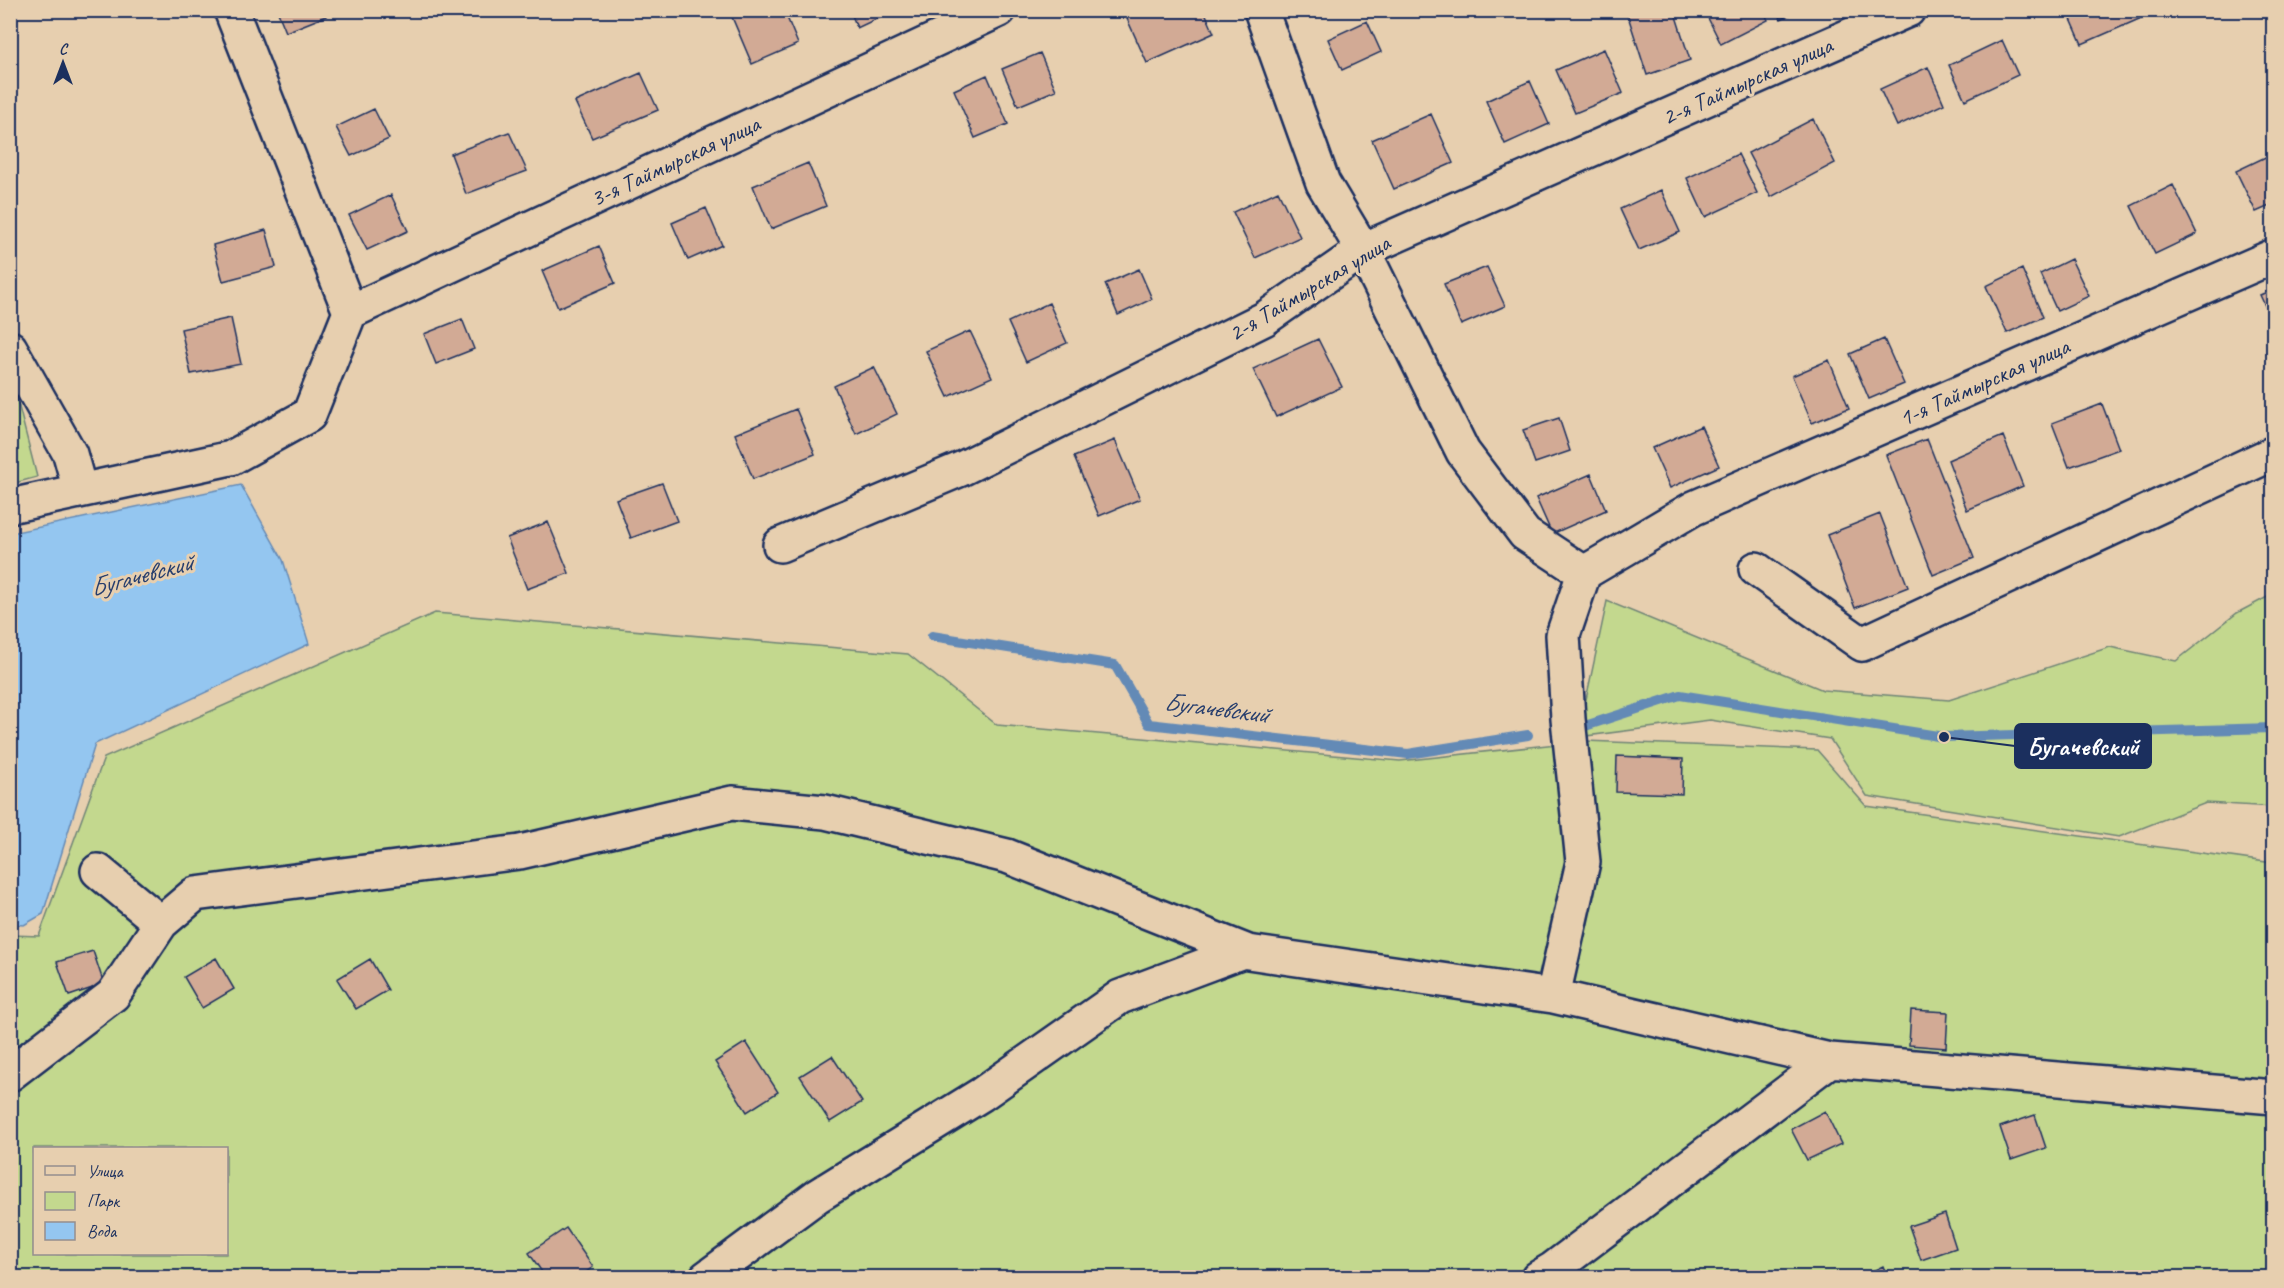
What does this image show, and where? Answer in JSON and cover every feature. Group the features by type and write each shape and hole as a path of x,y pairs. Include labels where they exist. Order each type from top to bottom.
{"street":[{"path":"10,506 231,458 309,415 351,312 231,10"},
{"name":"3-я Таймырская улица","path":"351,312 999,10"},
{"path":"1261,10 1323,183 1363,250 1463,452 1526,534 1584,573 1563,635 1568,719 1583,862 1553,996"},
{"name":"2-я Таймырская улица","path":"780,545 961,469 1264,319 1363,250 1908,10"},
{"name":"1-я Таймырская улица","path":"1584,573 1694,508 2274,256"},
{"path":"10,348 70,454 80,490"},
{"path":"1756,569 1862,644 2274,453"},
{"path":"10,1074 113,995 161,923 195,894 520,852 732,803 825,812 1007,856 1243,951 1553,996 1830,1060 2274,1097"},
{"path":"98,871 161,923"},
{"path":"706,1278 817,1196 982,1094 1120,997 1243,951"},
{"path":"1538,1278 1830,1060"}],"green space":[{"path":"10,372 37,477 11,484 10,484"},
{"path":"2273,594 2273,807 2206,803 2119,837 1867,796 1830,739 1710,720 1578,737 1607,601 1823,690 1949,700 2110,647 2176,661 2237,613"},
{"path":"435,613 908,654 997,725 1400,761 1585,741 1817,750 1866,806 2273,863 2273,1277 11,1278 11,935 39,936 104,758"}],"water":[{"path":"241,485 283,560 309,644 95,744 43,914 24,925 11,924 11,533"}],"building":[{"path":"277,10 324,10 326,16 286,32"},
{"path":"747,10 784,10 798,44 752,64 732,17"},
{"path":"850,10 895,10 857,28"},
{"path":"1127,10 1204,10 1214,33 1147,63 1124,12"},
{"path":"1636,10 1674,10 1690,60 1647,75 1627,13"},
{"path":"1704,10 1763,10 1768,20 1721,44"},
{"path":"1777,10 1799,10 1781,19"},
{"path":"2067,10 2144,10 2146,16 2082,44"},
{"path":"1367,21 1381,52 1342,70 1328,39"},
{"path":"2002,40 2018,75 1965,100 1949,65"},
{"path":"1604,49 1623,93 1575,113 1556,70"},
{"path":"1040,53 1056,90 1018,106 1002,69"},
{"path":"1928,67 1944,104 1897,126 1880,89"},
{"path":"641,73 658,110 592,138 575,102"},
{"path":"987,75 1008,124 975,138 954,90"},
{"path":"1530,81 1549,124 1505,144 1486,101"},
{"path":"374,109 389,139 351,156 336,127"},
{"path":"1431,114 1453,163 1394,189 1372,140"},
{"path":"1813,119 1835,163 1771,197 1748,153"},
{"path":"509,132 527,171 466,194 451,154"},
{"path":"2274,153 2274,204 2256,212 2236,171"},
{"path":"1738,154 1757,193 1705,217 1687,178"},
{"path":"808,163 826,206 771,229 753,186"},
{"path":"2173,185 2197,234 2155,254 2131,206"},
{"path":"1661,190 1680,232 1639,250 1620,209"},
{"path":"1278,191 1300,237 1255,258 1233,212"},
{"path":"391,195 408,231 367,250 349,215"},
{"path":"706,208 722,245 688,260 672,223"},
{"path":"266,230 276,267 223,281 213,245"},
{"path":"599,246 615,283 558,308 542,271"},
{"path":"2071,259 2089,296 2057,311 2040,274"},
{"path":"1487,267 1505,306 1461,325 1444,284"},
{"path":"1139,269 1152,299 1118,315 1105,284"},
{"path":"2022,269 2043,317 2007,333 1986,286"},
{"path":"2274,289 2274,325 2260,295"},
{"path":"1049,303 1067,343 1026,362 1008,322"},
{"path":"231,318 241,364 191,374 181,329"},
{"path":"462,319 474,349 436,364 424,334"},
{"path":"970,331 992,377 948,397 926,351"},
{"path":"1318,339 1342,387 1276,417 1253,369"},
{"path":"1884,339 1904,384 1869,399 1850,354"},
{"path":"1829,360 1849,408 1812,423 1792,376"},
{"path":"874,367 897,414 856,434 834,386"},
{"path":"2102,404 2119,449 2069,467 2052,423"},
{"path":"796,409 815,454 753,479 735,434"},
{"path":"1559,418 1570,451 1535,463 1523,430"},
{"path":"1701,426 1719,466 1670,488 1652,448"},
{"path":"2003,436 2023,486 1967,510 1948,460"},
{"path":"1927,439 1974,558 1933,575 1886,455"},
{"path":"1115,440 1140,499 1099,516 1074,457"},
{"path":"1591,474 1606,510 1552,534 1536,498"},
{"path":"662,483 677,521 631,538 616,499"},
{"path":"1880,514 1908,587 1855,608 1827,535"},
{"path":"548,522 569,573 527,589 507,538"},
{"path":"1617,756 1683,759 1682,794 1616,792"},
{"path":"93,951 104,984 69,996 57,962"},
{"path":"216,958 234,989 202,1008 184,977"},
{"path":"370,959 388,990 356,1009 337,979"},
{"path":"1911,1010 1948,1012 1946,1048 1909,1045"},
{"path":"746,1042 778,1092 747,1112 715,1062"},
{"path":"832,1056 862,1102 830,1122 800,1076"},
{"path":"1825,1111 1841,1144 1807,1160 1791,1129"},
{"path":"2035,1115 2046,1148 2011,1160 2000,1127"},
{"path":"1945,1214 1956,1248 1921,1260 1909,1226"},
{"path":"566,1228 593,1267 578,1278 546,1278 529,1253"},
{"path":"1883,1266 1888,1278 1858,1278"}],"waterway":[{"name":"Бугачевский","path":"932,636 1115,665 1149,724 1408,754 1528,735"},
{"name":"Бугачевский","path":"1579,728 1680,695 1944,737 2274,728"}],"place":[{"name":"Бугачевский","path":"1944,737"}]}
